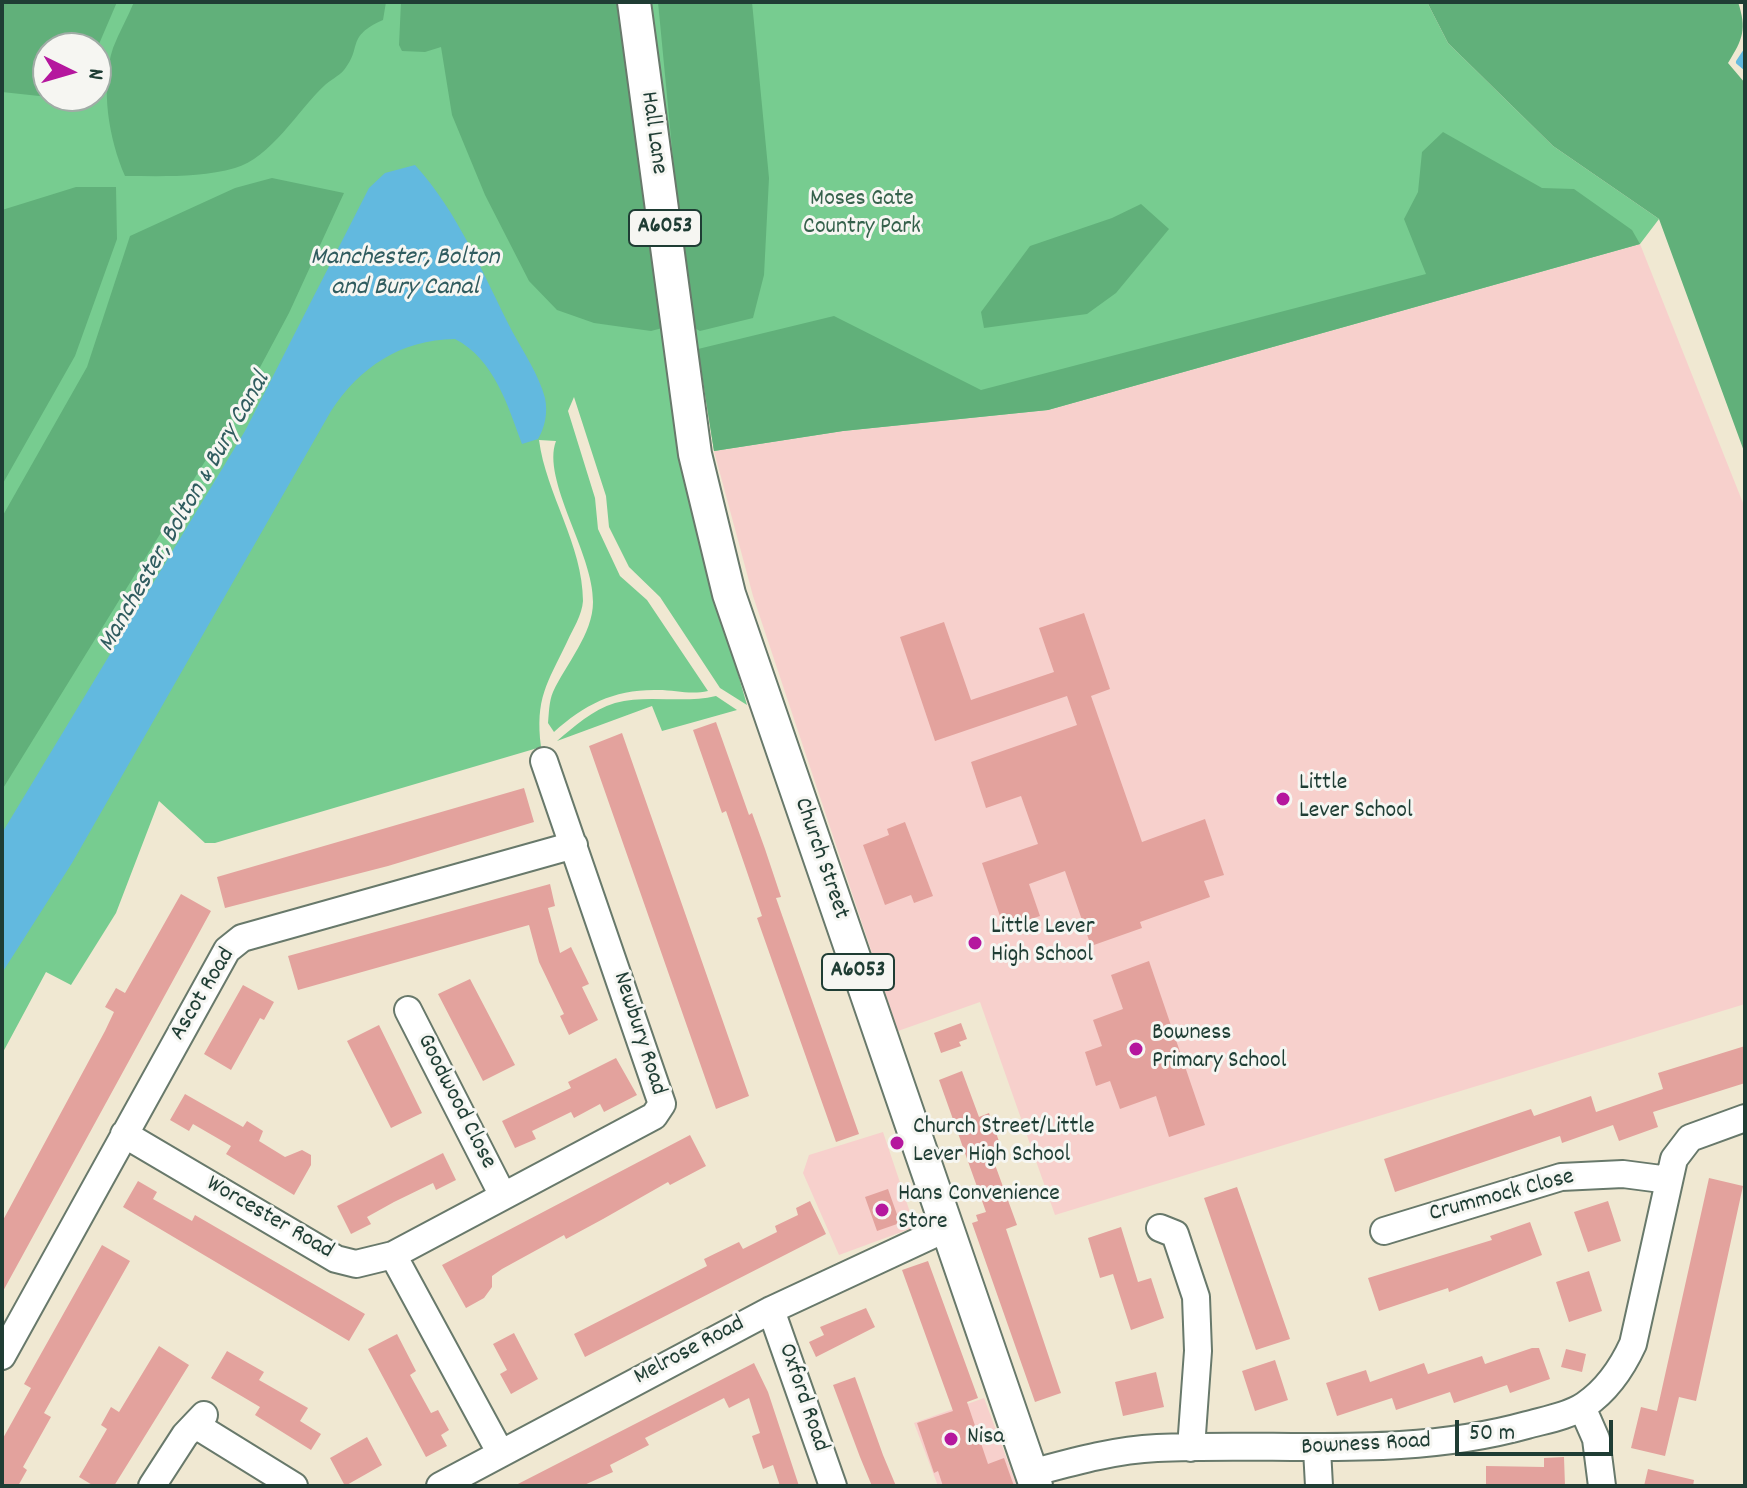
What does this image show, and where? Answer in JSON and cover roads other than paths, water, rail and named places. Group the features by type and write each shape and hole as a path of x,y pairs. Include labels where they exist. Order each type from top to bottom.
{"main road":[{"name":"Hall Lane","path":"634,2 695,454"},
{"name":"Church Street","path":"695,454 729,594 1033,1479"}],"street":[{"name":"Newbury Road","path":"393,1255 502,1194 654,1116 662,1104 544,761"},
{"name":"Ascot Road","path":"2,1356 227,950 234,943 574,845"},
{"name":"Goodwood Close","path":"408,1010 502,1194"},
{"name":"Bowness Road","path":"1033,1479 1122,1451 1401,1446 1473,1437 1582,1407 1619,1371 1633,1344 1674,1159 1690,1138 1745,1118"},
{"name":"Worcester Road","path":"124,1134 336,1259 356,1264 393,1255"},
{"name":"Crummock Close","path":"1384,1231 1561,1177 1623,1174 1669,1180"},
{"path":"1160,1228 1175,1234 1196,1297 1198,1351 1191,1448"},
{"name":"Melrose Road","path":"440,1486 771,1310 945,1229"},
{"path":"393,1255 500,1452"},
{"name":"Oxford Road","path":"771,1310 833,1486"},
{"path":"1582,1407 1596,1439 1602,1486"},
{"path":"152,1486 185,1435 201,1421 294,1486"},
{"path":"1317,1449 1319,1486"}],"water":[{"name":"Manchester, Bolton and Bury Canal","path":"415,165 457,223 535,372 546,404 545,420 538,439 522,444 505,399 490,371 480,358 455,339 416,344 399,351 368,369 355,381 331,411 72,863 2,973 2,833 245,431 369,188 385,173"}],"waterway":[{"path":"1745,53 1739,62 1745,67"}],"place":[{"name":"Little Lever School","path":"1283,799"},
{"name":"Little Lever High School","path":"975,943"},
{"name":"Bowness Primary School","path":"1136,1049"},
{"name":"Church Street/Little Lever High School","path":"897,1143"},
{"name":"Hans Convenience Store","path":"882,1210"},
{"name":"Nisa","path":"951,1439"}],"park label":[{"name":"Moses Gate Country Park","path":"862,215"}],"water label":[{"name":"Manchester, Bolton & Bury Canal","path":"186,513"}]}
